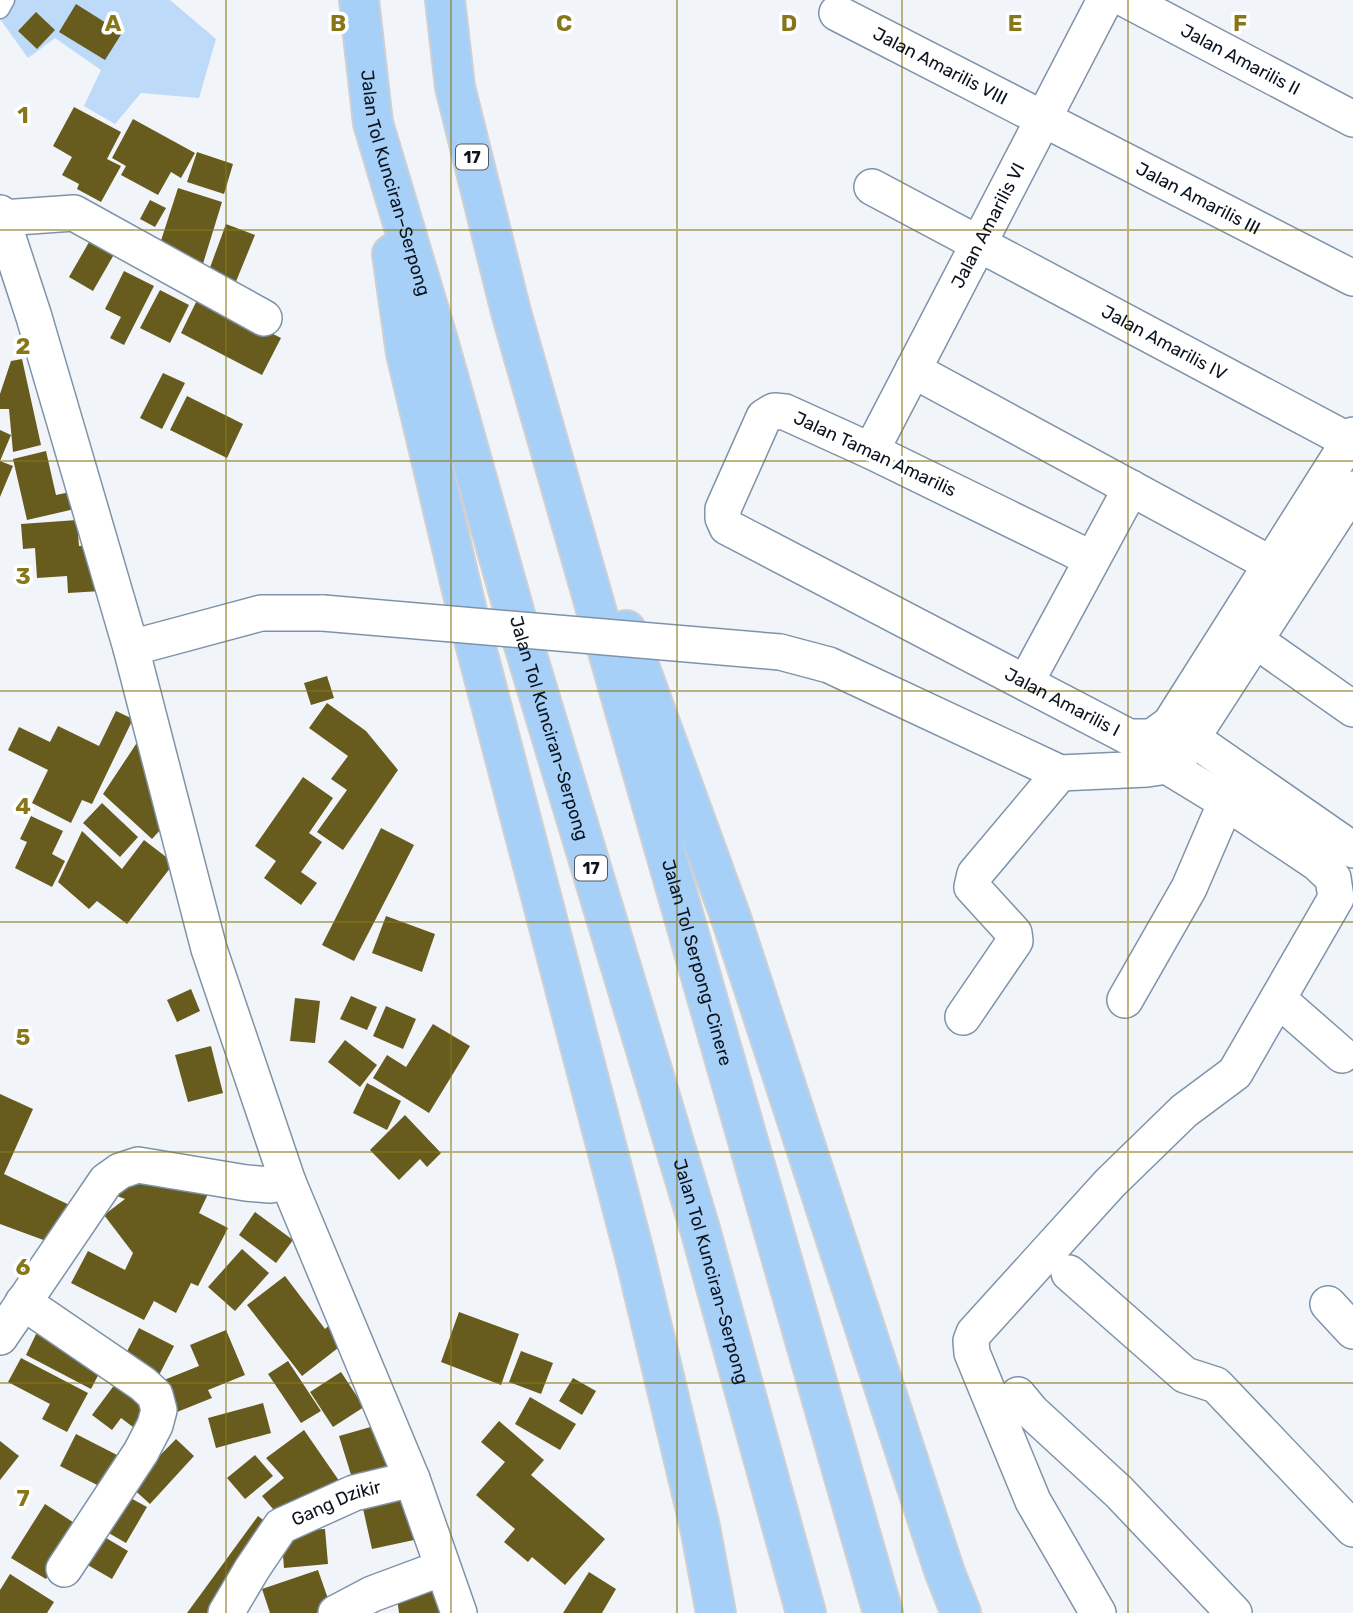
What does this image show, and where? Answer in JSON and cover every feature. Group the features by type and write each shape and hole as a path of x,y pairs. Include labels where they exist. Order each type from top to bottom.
{"highway":[{"name":"Jalan Tol Kunciran–Serpong","path":"359,0 373,123 524,645 699,1229 806,1613"},
{"name":"17","path":"444,0 455,88 511,312"},
{"path":"373,123 406,353 470,624 636,1260 700,1527 716,1613"},
{"path":"511,312 731,918 940,1560 961,1613"},
{"name":"Jalan Tol Serpong–Cinere","path":"511,312 883,1613"},
{"path":"696,1613 700,1527"}],"street":[{"name":"Jalan Amarilis VI","path":"870,451 1105,0"},
{"name":"Jalan Amarilis II","path":"1127,0 1353,119"},
{"name":"Jalan Amarilis VIII","path":"837,13 1044,119"},
{"name":"Jalan Amarilis III","path":"1044,119 1353,278"},
{"name":"Jalan Amarilis IV","path":"872,187 1351,438"},
{"path":"264,318 74,214 1,215 34,317 131,648 209,950 288,1181 412,1479 459,1613"},
{"path":"913,370 1271,564"},
{"name":"Jalan Taman Amarilis","path":"727,527 723,509 764,417 774,411 785,412 870,451 1093,559"},
{"name":"Jalan Amarilis I","path":"727,527 1129,737 1152,737 1170,724 1351,438"},
{"path":"1026,681 1131,488"},
{"path":"131,648 261,612 323,613 780,652 830,665 1060,773 1147,769 1167,766 1179,758 1353,489"},
{"path":"1255,640 1353,709"},
{"path":"1192,738 1353,850"},
{"path":"1098,1613 1033,1501 972,1353 971,1341 974,1333 1110,1183 1184,1111 1235,1073 1336,898 1333,878 1318,863 1167,766"},
{"path":"963,1017 1015,942 1014,933 972,887 975,874 1060,773"},
{"path":"1125,1000 1189,888 1226,802"},
{"path":"1278,999 1342,1055"},
{"path":"0,1337 106,1181 120,1171 138,1165 246,1183 270,1185 288,1181"},
{"path":"1069,1273 1185,1375 1216,1385 1353,1529"},
{"path":"23,1302 143,1384 155,1395 159,1409 155,1424 141,1452 64,1569"},
{"path":"1328,1304 1353,1331"},
{"path":"1018,1395 1032,1412 1119,1492 1234,1613"},
{"name":"Gang Dzikir","path":"226,1613 251,1569 281,1526 354,1493 412,1479"},
{"path":"335,1613 372,1594 442,1568"},
{"path":"1197,1574 1215,1613"}],"lane":[{"path":"0,9 5,0"}],"shaded area":[{"path":"0,0 170,0 216,39 199,98 141,93 115,124 84,106 101,70 55,38 28,58 0,19"}],"building":[{"path":"76,4 122,33 105,60 59,32"},
{"path":"36,12 55,30 37,49 18,31"},
{"path":"74,107 121,132 107,159 121,166 101,202 77,189 79,184 62,175 72,157 53,146"},
{"path":"133,119 195,153 181,178 171,172 158,195 121,175 126,166 112,158"},
{"path":"197,152 233,164 224,194 187,182"},
{"path":"178,188 222,202 202,267 157,253"},
{"path":"150,200 166,208 155,227 140,219"},
{"path":"226,224 255,235 235,284 208,273"},
{"path":"96,230 120,244 93,291 69,277"},
{"path":"124,271 154,286 124,345 110,338 121,317 105,309"},
{"path":"160,290 189,305 170,343 140,328"},
{"path":"199,296 281,338 262,375 181,333"},
{"path":"22,359 41,445 13,452 9,409 0,409 0,394 11,361"},
{"path":"163,373 185,383 162,429 140,418"},
{"path":"187,396 243,424 227,458 170,430"},
{"path":"0,430 11,435 0,461"},
{"path":"46,451 56,495 75,491 79,508 27,520 13,459"},
{"path":"0,461 13,466 0,497"},
{"path":"77,520 79,546 90,545 101,591 68,593 67,576 37,578 35,548 23,549 21,524"},
{"path":"327,676 334,698 311,705 304,683"},
{"path":"327,703 366,731 398,770 343,850 317,832 347,790 331,779 348,756 309,728"},
{"path":"116,711 133,719 92,804 82,800 71,823 32,803 48,770 8,750 19,727 50,742 58,726 99,746"},
{"path":"146,729 172,817 152,839 103,794"},
{"path":"303,777 333,798 309,833 322,842 301,872 317,883 301,905 264,878 276,861 255,846"},
{"path":"102,803 138,837 120,857 83,823"},
{"path":"31,816 63,831 52,854 65,861 52,887 15,868 27,842 20,839"},
{"path":"381,828 414,845 354,961 322,945"},
{"path":"82,831 122,869 144,840 174,863 127,924 97,901 89,909 58,882"},
{"path":"386,916 435,934 422,972 372,953"},
{"path":"191,989 200,1011 177,1022 167,1000"},
{"path":"351,996 377,1007 367,1030 340,1019"},
{"path":"295,998 320,1001 315,1043 290,1041"},
{"path":"386,1006 416,1019 403,1049 373,1036"},
{"path":"433,1024 470,1046 429,1113 373,1078 387,1055 406,1067"},
{"path":"345,1040 377,1065 360,1087 328,1062"},
{"path":"211,1046 223,1093 188,1102 175,1055"},
{"path":"367,1083 401,1101 387,1130 353,1113"},
{"path":"0,1094 33,1109 4,1174 78,1209 57,1245 0,1224"},
{"path":"405,1115 441,1153 427,1167 420,1159 399,1180 370,1150"},
{"path":"132,1167 173,1176 208,1194 199,1213 228,1228 198,1286 191,1283 176,1313 154,1301 144,1320 71,1283 88,1251 125,1270 133,1253 104,1215 125,1199 117,1196"},
{"path":"255,1212 293,1240 276,1263 239,1235"},
{"path":"242,1249 269,1273 235,1311 208,1287"},
{"path":"285,1276 325,1329 333,1322 347,1341 302,1376 247,1305"},
{"path":"459,1312 519,1334 501,1385 441,1362"},
{"path":"39,1328 105,1362 91,1389 26,1355"},
{"path":"139,1328 174,1346 156,1381 121,1363"},
{"path":"226,1330 245,1375 208,1390 212,1398 172,1414 159,1382 199,1366 190,1345"},
{"path":"521,1351 553,1363 541,1394 509,1382"},
{"path":"21,1358 88,1393 67,1432 42,1419 50,1404 8,1382"},
{"path":"288,1361 321,1411 301,1423 268,1374"},
{"path":"341,1372 364,1407 333,1427 310,1392"},
{"path":"573,1378 596,1391 582,1415 559,1401"},
{"path":"118,1380 158,1411 141,1433 121,1418 112,1430 92,1415"},
{"path":"530,1397 576,1424 560,1450 515,1424"},
{"path":"263,1403 271,1433 216,1448 208,1418"},
{"path":"499,1421 544,1460 531,1475 605,1539 565,1585 532,1557 528,1562 504,1542 515,1529 476,1495 505,1462 481,1442"},
{"path":"381,1424 393,1466 352,1478 339,1436"},
{"path":"304,1430 342,1485 284,1522 262,1496 284,1478 266,1458"},
{"path":"76,1434 119,1456 103,1488 60,1466"},
{"path":"176,1439 194,1456 150,1504 130,1486"},
{"path":"0,1441 19,1456 0,1480"},
{"path":"255,1455 273,1476 245,1499 227,1478"},
{"path":"125,1495 147,1507 126,1543 100,1528"},
{"path":"405,1496 414,1540 372,1549 362,1504"},
{"path":"45,1504 79,1526 46,1579 11,1558"},
{"path":"258,1516 276,1530 214,1613 187,1613"},
{"path":"325,1529 328,1564 284,1568 281,1531"},
{"path":"96,1532 128,1551 112,1579 79,1560"},
{"path":"318,1570 333,1613 270,1613 262,1589"},
{"path":"589,1572 616,1589 602,1613 563,1613"},
{"path":"10,1574 54,1602 47,1613 0,1613 0,1590"},
{"path":"435,1585 439,1613 399,1613 396,1590"}]}
